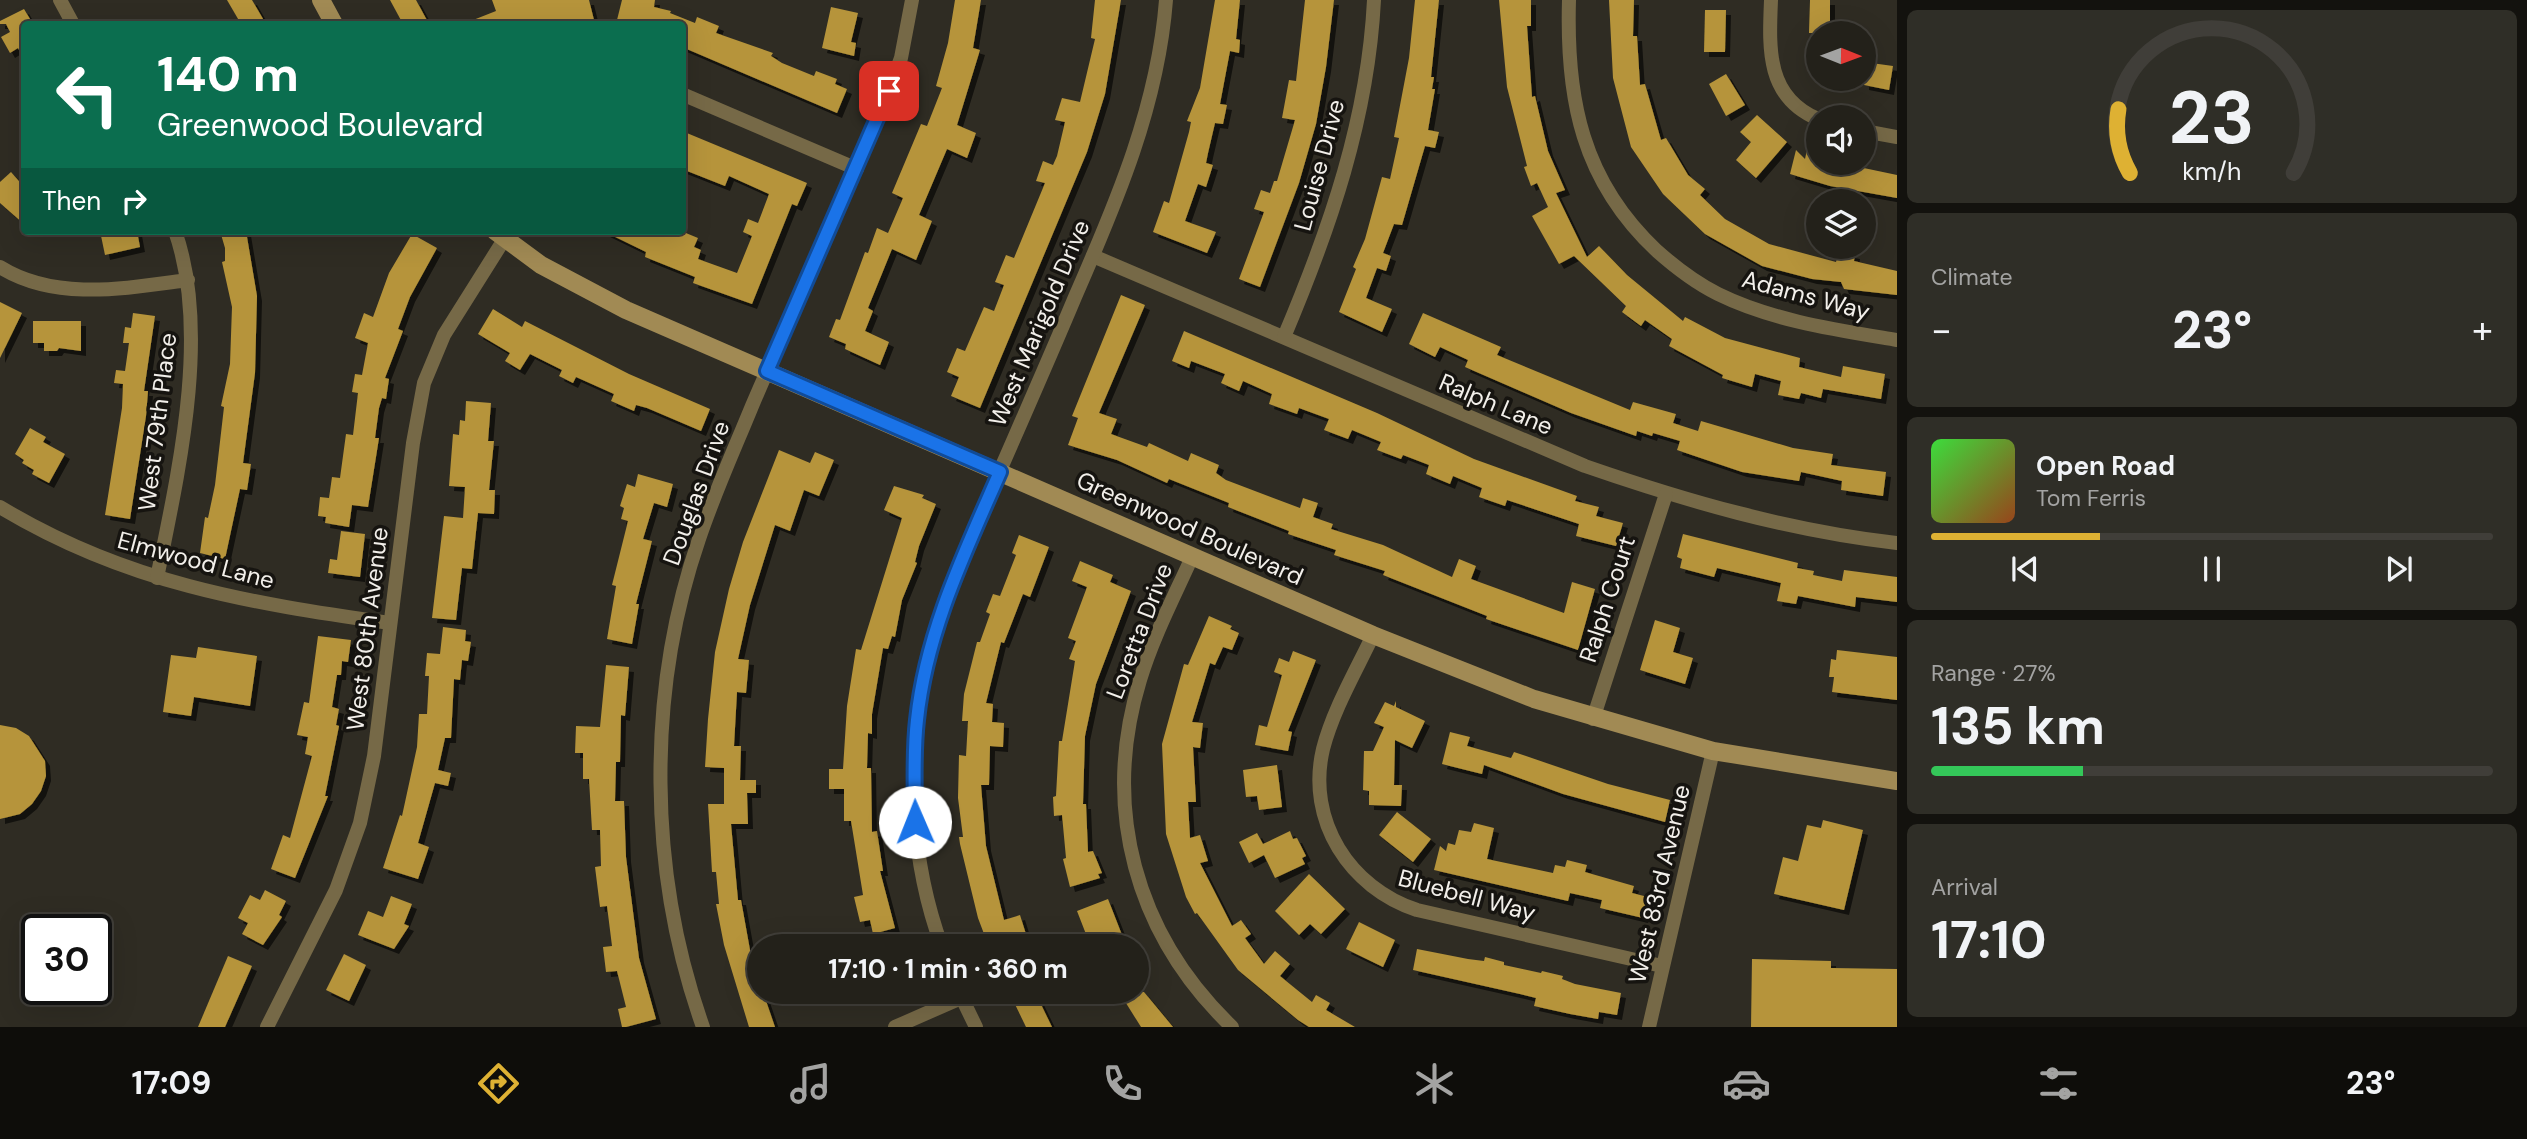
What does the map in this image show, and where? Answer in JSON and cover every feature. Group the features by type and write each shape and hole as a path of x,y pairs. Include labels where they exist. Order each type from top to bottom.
{"street":[{"path":"60,0 71,21"},
{"path":"321,0 332,21"},
{"name":"Douglas Drive","path":"703,1027 684,963 667,876 661,782 664,716 675,631 698,540 767,371 857,169 901,58 912,0"},
{"name":"West Marigold Drive","path":"938,934 928,898 915,822 917,720 924,675 947,595 1093,256 1137,142 1154,81 1166,0"},
{"name":"Louise Drive","path":"1284,337 1310,275 1349,164 1358,123 1374,0"},
{"name":"Adams Way","path":"1569,0 1570,62 1578,122 1604,186 1637,232 1666,258 1717,294 1793,320 1897,340"},
{"path":"1771,0 1769,41 1774,77 1793,103 1806,111"},
{"path":"686,96 857,169"},
{"path":"1876,133 1897,137"},
{"name":"West 79th Place","path":"157,578 171,509 187,394 191,325 188,280 176,235"},
{"name":"Greenwood Boulevard","path":"500,235 573,284 1373,635 1534,699 1592,719 1713,751 1897,781"},
{"name":"West 80th Avenue","path":"267,1027 336,890 360,823 374,756 413,443 424,383 443,335 500,235"},
{"name":"Ralph Lane","path":"1093,256 1585,466 1666,494 1813,530 1897,543"},
{"path":"0,267 35,283 64,288 100,289 188,280"},
{"name":"Ralph Court","path":"1592,719 1666,494"},
{"name":"Elmwood Lane","path":"0,507 91,554 157,578 232,598 390,623"},
{"name":"Loretta Drive","path":"1192,556 1153,645 1130,718 1123,762 1124,811 1132,858 1157,926 1195,986 1233,1027"},
{"name":"Bluebell Way","path":"1373,635 1330,729 1321,763 1325,815 1337,845 1353,871 1380,895 1417,911 1662,966"},
{"name":"West 83rd Avenue","path":"1649,1027 1713,751"},
{"path":"895,1027 942,1004"},
{"path":"964,1004 976,1027"}],"building":[{"path":"227,0 252,0 264,21 239,21"},
{"path":"390,0 416,0 427,21 401,21"},
{"path":"492,0 589,0 594,20 471,21 496,11"},
{"path":"622,0 655,0 654,7 671,11 670,13 695,23 697,17 719,26 716,33 773,53 771,56 782,63 814,76 816,71 837,79 835,84 847,89 837,113 686,49 686,21 617,21"},
{"path":"955,0 981,0 973,48 980,50 957,125 976,133 967,158 947,149 919,215 932,221 916,260 892,249 868,308 873,311 865,331 889,342 880,365 845,349 846,344 829,337 836,319 840,320 865,252 868,253 877,228 888,233 903,198 892,193 921,124 927,126 942,88 936,86 948,43"},
{"path":"1095,0 1121,0 1105,94 1087,152 980,408 951,396 959,377 947,372 957,348 965,351 984,307 994,311 1004,285 995,282 1006,255 1014,258 1045,183 1036,181 1043,161 1053,165 1057,156 1065,122 1055,120 1062,98 1080,102 1095,39 1091,38"},
{"path":"1215,0 1240,0 1236,39 1240,40 1239,53 1230,51 1220,104 1227,105 1223,124 1215,123 1206,163 1213,165 1206,187 1198,184 1185,221 1216,232 1207,253 1153,232 1164,201 1169,203 1189,132 1191,122 1187,121 1200,88"},
{"path":"1305,0 1334,0 1326,67 1316,124 1299,183 1260,287 1239,279 1264,212 1254,209 1261,190 1270,193 1274,181 1277,181 1295,120 1282,118 1289,80 1296,81"},
{"path":"1415,0 1439,0 1431,77 1434,77 1432,89 1435,89 1428,130 1439,132 1435,148 1425,146 1402,225 1394,224 1383,253 1391,256 1386,271 1377,268 1366,298 1392,309 1382,332 1339,312 1356,269 1353,267 1365,239 1382,177 1390,179 1399,138 1394,137 1409,58"},
{"path":"1499,0 1531,0 1531,26 1527,26 1532,97 1535,96 1548,151 1565,190 1556,193 1587,257 1599,246 1627,275 1683,321 1685,317 1725,338 1800,358 1799,367 1841,377 1843,366 1885,374 1881,399 1823,389 1821,398 1801,393 1799,399 1778,395 1781,381 1755,374 1752,387 1722,378 1723,375 1669,346 1672,339 1645,320 1641,326 1622,312 1626,306 1574,256 1559,264 1532,216 1548,207 1537,183 1531,186 1524,167 1527,166 1507,87"},
{"path":"1609,0 1634,0 1633,36 1637,36 1640,85 1645,84 1661,140 1666,138 1688,175 1705,189 1700,195 1725,219 1769,244 1806,254 1806,259 1836,262 1837,259 1854,259 1897,271 1897,295 1844,289 1841,282 1812,279 1762,266 1705,234 1663,194 1631,147 1613,78"},
{"path":"1810,0 1830,0 1830,21 1809,21"},
{"path":"831,7 858,13 851,42 856,43 854,56 822,48"},
{"path":"24,9 31,21 21,21 21,54 18,48 10,53 1,37 10,32 6,24 0,24 0,21"},
{"path":"1705,10 1726,10 1725,52 1704,52"},
{"path":"1876,64 1893,66 1889,90 1876,87"},
{"path":"1726,74 1745,105 1726,116 1709,84"},
{"path":"1757,115 1787,142 1756,178 1736,160 1751,142 1740,132"},
{"path":"686,133 807,183 797,206 792,204 752,304 693,283 695,277 645,257 646,252 611,235 671,237 686,233 698,238 694,247 701,250 698,259 737,273 752,236 743,232 748,219 758,223 769,194 729,176 725,186 686,171"},
{"path":"1796,150 1805,159 1806,154 1806,175 1876,175 1876,171 1897,175 1897,198 1876,194 1876,189 1847,189 1790,174"},
{"path":"11,172 21,184 21,221 0,203 0,182"},
{"path":"101,235 138,235 140,247 105,255"},
{"path":"221,235 247,235 257,296 255,373 243,463 251,464 247,490 240,489 225,559 200,553 205,517 208,518 215,485 224,407 221,406 230,364 232,307 222,262 225,261"},
{"path":"411,235 437,248 410,297 398,329 403,331 385,378 389,379 386,399 382,398 379,408 375,438 379,438 368,507 352,505 349,527 325,523 326,517 318,516 320,497 329,498 332,477 340,478 346,434 353,435 358,393 352,392 355,374 362,375 368,343 355,338 364,313 373,317 389,273"},
{"path":"1121,295 1145,305 1099,413 1117,419 1111,434 1147,447 1149,443 1188,461 1191,453 1219,465 1216,473 1226,480 1300,508 1303,498 1318,503 1313,517 1333,524 1331,529 1383,545 1452,577 1459,559 1476,566 1471,579 1564,613 1572,582 1595,589 1578,650 1486,619 1487,616 1383,575 1385,571 1334,555 1336,550 1288,534 1289,531 1228,507 1229,503 1169,479 1167,483 1117,460 1068,445 1078,418 1072,416"},
{"path":"0,302 22,313 0,358"},
{"path":"493,309 522,327 525,321 629,374 710,409 701,431 647,408 636,405 634,411 611,401 614,394 576,377 573,383 559,376 562,370 530,354 520,370 505,361 510,353 478,334"},
{"path":"133,313 155,316 144,391 148,391 146,416 130,519 105,515 122,408 123,384 114,383 116,370 125,371 129,343 123,343 125,327 131,328"},
{"path":"1423,313 1501,347 1497,355 1630,410 1633,402 1676,414 1673,423 1698,431 1701,421 1793,448 1833,454 1831,465 1886,472 1883,496 1841,490 1842,481 1801,472 1799,481 1742,472 1677,450 1680,441 1637,431 1636,436 1571,413 1465,367 1468,360 1440,347 1435,357 1409,344"},
{"path":"33,321 81,321 81,351 59,348 57,351 44,351 44,343 33,343"},
{"path":"1184,331 1377,413 1474,459 1577,496 1575,501 1599,507 1596,516 1623,523 1616,546 1576,536 1579,524 1507,500 1505,506 1479,497 1482,488 1453,476 1450,484 1426,474 1429,465 1403,455 1401,459 1377,450 1381,442 1352,430 1348,439 1324,430 1329,419 1299,408 1297,414 1269,404 1272,394 1243,381 1239,391 1221,383 1225,374 1191,361 1189,368 1172,361"},
{"path":"466,401 491,403 488,441 494,441 489,490 495,490 494,514 478,513 472,569 462,568 456,620 432,618 444,516 463,518 465,487 449,486 453,434 459,435 460,420 465,421"},
{"path":"30,428 46,437 43,442 65,454 49,483 32,474 34,470 22,463 24,460 15,454"},
{"path":"779,450 810,463 815,452 834,460 819,496 804,490 790,531 775,525 750,605 738,659 749,660 746,693 737,692 734,746 741,746 740,780 756,780 756,793 747,793 748,824 731,824 738,900 741,900 747,934 747,1004 767,1004 775,1027 749,1027 724,945 716,904 719,904 716,872 712,872 708,804 724,804 724,768 705,767 715,652 743,542"},
{"path":"638,474 673,484 667,507 654,503 643,539 652,541 636,604 639,604 632,644 607,639 616,586 612,585 628,521 621,519 624,508 620,506 627,484 635,487"},
{"path":"894,486 924,495 922,498 936,504 902,600 895,637 892,636 888,649 883,648 872,714 872,734 868,733 867,768 871,768 872,832 877,831 883,871 880,871 895,928 873,934 870,920 860,922 854,897 863,895 851,821 844,821 844,789 829,789 829,769 843,769 847,706 856,649 861,650 902,518 884,510"},
{"path":"341,531 365,534 360,577 328,573 330,559 337,560"},
{"path":"1683,534 1798,563 1797,568 1814,571 1813,575 1842,581 1844,570 1897,577 1897,602 1856,597 1855,607 1798,596 1796,604 1777,601 1781,583 1717,568 1714,577 1680,568 1682,559 1677,557"},
{"path":"1019,535 1049,547 1030,597 1023,594 1004,643 1001,642 986,703 993,704 992,722 1004,723 1003,747 990,746 989,785 981,785 986,846 1004,920 1020,915 1026,934 984,934 959,837 963,837 958,798 959,755 966,756 968,721 962,721 964,694 977,642 980,642 990,614 986,612 993,594 1000,596 1016,555 1012,553"},
{"path":"1080,561 1113,575 1110,582 1131,591 1096,684 1085,736 1083,804 1086,804 1088,852 1093,851 1102,873 1098,874 1100,878 1070,887 1063,859 1066,858 1062,815 1054,816 1053,797 1056,796 1059,741 1062,741 1075,661 1069,659 1076,641 1068,638 1087,587 1072,581"},
{"path":"1209,616 1232,626 1230,629 1239,633 1232,650 1223,647 1215,665 1210,663 1192,722 1203,723 1200,748 1193,747 1196,802 1188,802 1190,838 1200,835 1208,861 1200,863 1232,926 1241,920 1251,934 1245,938 1264,964 1275,951 1290,964 1280,976 1312,1002 1316,995 1330,1003 1326,1010 1355,1027 1309,1027 1298,1020 1238,970 1197,913 1195,914 1186,897 1166,834 1162,744 1184,664 1188,665"},
{"path":"1655,620 1680,628 1673,652 1693,658 1685,684 1640,670"},
{"path":"443,627 466,630 465,641 471,642 468,661 462,660 460,680 454,679 451,738 445,738 438,770 451,773 448,786 435,783 418,843 429,847 418,879 383,868 400,815 402,816 417,747 419,714 427,714 427,653 440,654"},
{"path":"318,636 351,640 348,662 342,661 341,675 337,675 332,707 339,709 336,725 339,726 325,796 328,796 295,878 271,869 283,835 290,838 312,756 305,754 308,737 297,735 304,702 309,703"},
{"path":"198,647 257,656 250,706 194,697 191,716 163,712 171,655 196,658"},
{"path":"1837,650 1897,657 1897,700 1832,692 1834,677 1829,677 1831,659 1836,660"},
{"path":"1293,651 1316,660 1288,731 1292,732 1288,751 1255,745 1259,725 1267,727 1282,675 1274,672 1279,658 1289,662"},
{"path":"606,665 629,667 625,716 621,715 620,762 616,762 615,801 624,801 626,857 639,958 656,1019 626,1027 622,1027 618,1009 626,1007 617,971 606,972 603,947 612,946 607,906 600,907 595,867 601,866 600,830 592,830 589,779 583,779 583,753 575,753 576,726 600,727"},
{"path":"1396,701 1396,707 1425,721 1412,748 1395,740 1394,785 1402,785 1401,806 1369,805 1369,791 1363,790 1364,751 1373,751 1384,727 1374,723 1385,702 1394,706"},
{"path":"0,725 16,728 29,736 45,761 46,776 41,791 32,804 20,814 0,819"},
{"path":"1450,732 1470,737 1467,746 1511,758 1514,752 1608,784 1670,800 1665,822 1563,794 1484,765 1482,774 1442,764"},
{"path":"1277,765 1282,807 1259,810 1257,796 1246,797 1243,770"},
{"path":"1397,812 1431,839 1413,862 1379,835"},
{"path":"1823,820 1863,830 1844,910 1774,894 1783,857 1798,861 1807,825 1821,828"},
{"path":"1474,823 1494,828 1487,859 1553,873 1555,865 1565,867 1567,860 1587,865 1585,872 1634,886 1632,893 1648,897 1643,918 1600,908 1602,900 1570,893 1568,901 1434,870 1440,846 1446,851 1448,843 1455,845 1459,830 1471,832"},
{"path":"1290,831 1293,839 1297,838 1306,856 1302,858 1305,864 1275,878 1264,855 1249,863 1239,842 1257,833 1263,844"},
{"path":"1309,874 1345,909 1321,934 1310,924 1299,935 1275,911"},
{"path":"265,890 286,901 279,915 282,917 263,945 242,934 248,923 238,918 250,895 260,900"},
{"path":"391,896 412,904 404,924 409,926 394,949 358,935 368,911 383,917"},
{"path":"1108,899 1122,934 1086,934 1077,911"},
{"path":"1359,922 1395,940 1383,967 1346,949"},
{"path":"1417,949 1484,961 1485,957 1504,962 1504,965 1563,976 1562,979 1575,984 1621,993 1617,1015 1599,1012 1598,1019 1570,1014 1534,1006 1536,998 1413,970"},
{"path":"344,954 366,965 349,1001 326,990"},
{"path":"228,956 252,966 225,1027 198,1027"},
{"path":"1752,959 1831,961 1831,968 1897,969 1897,1027 1751,1027"},
{"path":"1149,998 1173,1027 1141,1027 1127,1004 1149,1004"},
{"path":"1015,1004 1041,1004 1052,1027 1026,1027"}],"route":[{"path":"889,91 767,371 1000,472 947,595 924,675 917,720 915,822"}]}
